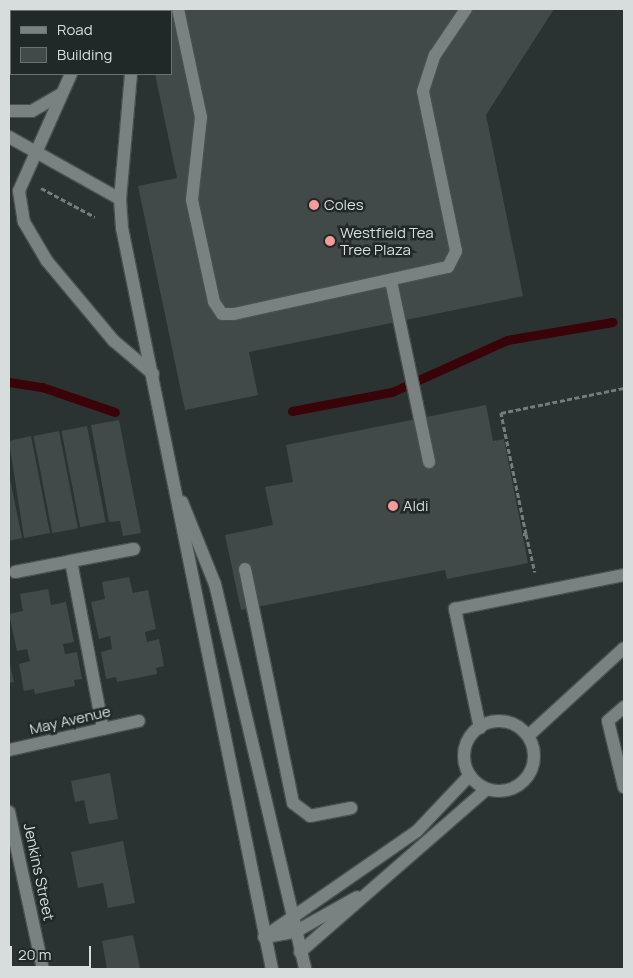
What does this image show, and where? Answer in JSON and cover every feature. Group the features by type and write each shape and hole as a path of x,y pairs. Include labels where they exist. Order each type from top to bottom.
{"street":[{"path":"178,9 201,117 192,200 214,302 222,314 391,281 448,267 456,251 423,91 435,55 466,9"},
{"path":"70,75 60,95 19,192 24,222 47,261 114,342 153,374"},
{"path":"131,75 120,199 177,488 180,531 272,969"},
{"path":"9,111 32,111 60,95"},
{"path":"9,137 35,154 120,199"},
{"path":"391,281 429,462"},
{"path":"177,488 215,584 304,969"},
{"path":"15,572 134,550"},
{"path":"72,562 103,729"},
{"path":"245,569 294,803 310,816 351,808"},
{"path":"480,728 456,610 539,591 624,575"},
{"path":"528,736 624,648"},
{"path":"624,706 608,721 624,787"},
{"name":"May Avenue","path":"9,750 139,721"},
{"path":"500,722 528,736 534,757 527,778 509,790 487,789 470,775 466,744 480,728 500,722"},
{"path":"264,937 291,916 417,831 470,775"},
{"path":"300,952 383,882 487,789"},
{"name":"Jenkins Street","path":"9,812 43,969"},
{"path":"264,937 295,932 383,882"}],"path":[{"path":"24,179 96,217"},
{"path":"539,591 524,534 501,413 624,388"}],"building":[{"name":"Westfield Tea Tree Plaza","path":"142,9 554,9 486,115 523,296 249,352 258,395 185,410 138,186 177,178 155,75 172,75 172,10"},
{"name":"Aldi","path":"486,405 493,441 504,439 528,563 447,579 445,570 241,610 225,535 273,525 265,487 293,482 286,445"},
{"path":"119,420 141,533 123,536 120,521 109,522 91,425"},
{"path":"87,426 106,522 80,527 61,431"},
{"path":"59,431 78,528 52,533 33,436"},
{"path":"31,436 50,533 24,538 9,441"},
{"path":"9,474 22,538 9,541"},
{"path":"129,577 133,593 148,590 156,629 145,632 147,642 159,639 164,666 156,668 157,674 117,682 116,677 106,679 101,652 112,649 110,636 99,639 91,602 105,599 102,582"},
{"path":"48,589 51,605 66,602 74,642 63,644 65,654 77,652 82,679 74,680 75,686 35,694 34,689 24,691 19,664 30,661 27,649 17,651 9,614 23,611 20,594"},
{"path":"9,660 14,682 9,683"},
{"path":"110,773 118,819 89,824 84,800 75,802 71,781"},
{"path":"123,841 135,903 108,908 103,883 78,888 71,852"},
{"path":"133,935 140,969 107,969 102,941"}],"waterway":[{"path":"292,411 392,392 507,340 612,322"},
{"path":"9,382 42,387 115,412"}],"place":[{"name":"Coles","path":"314,205"},
{"name":"Westfield Tea Tree Plaza","path":"330,241"},
{"name":"Aldi","path":"393,506"}]}
